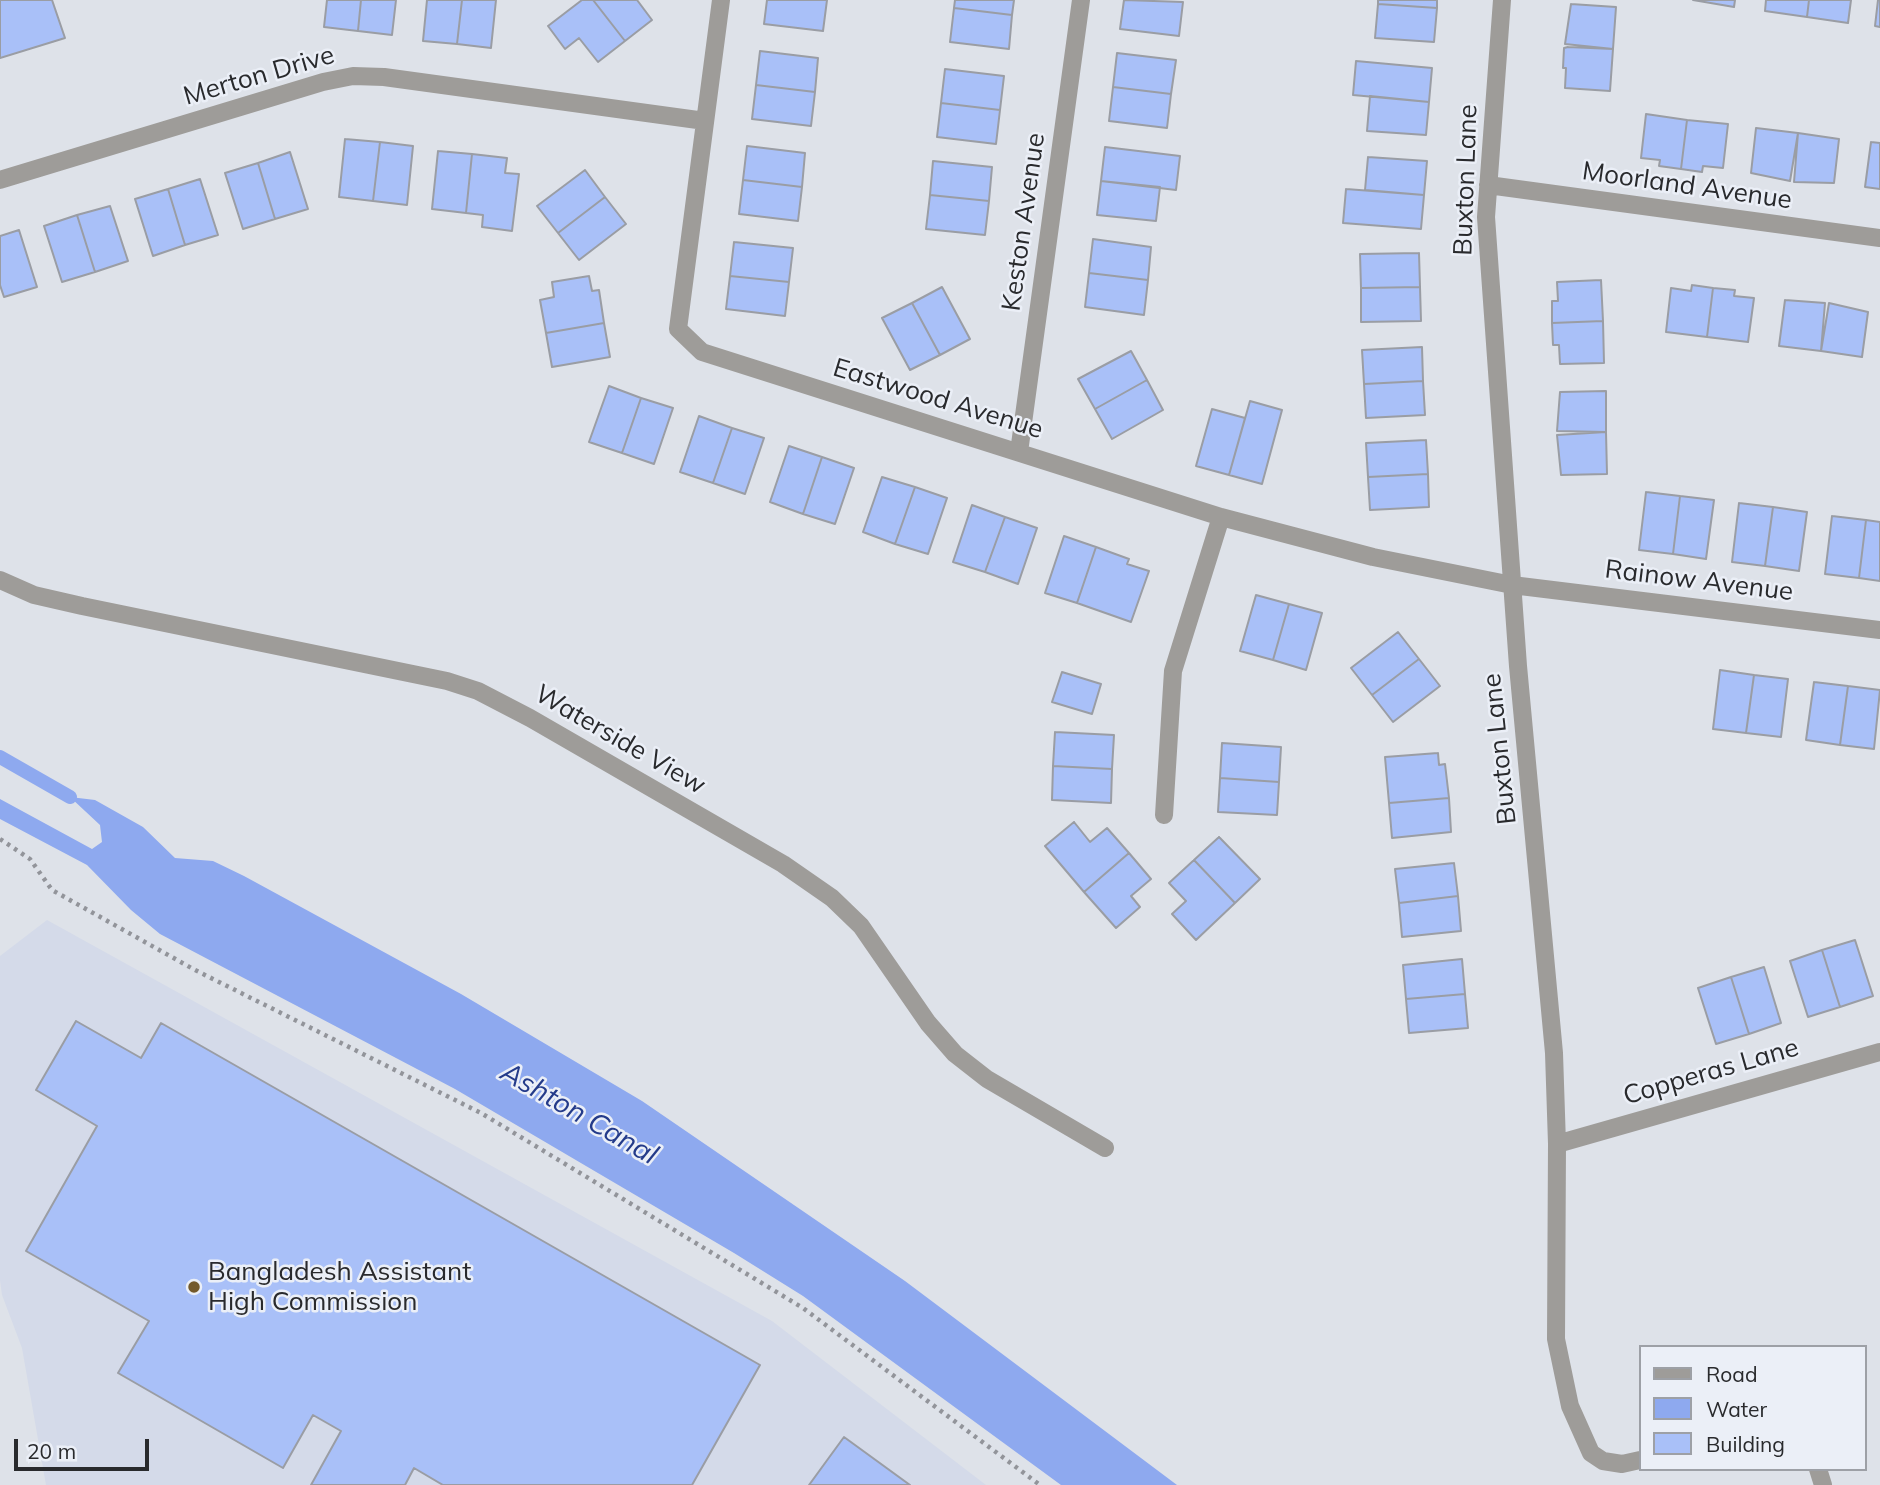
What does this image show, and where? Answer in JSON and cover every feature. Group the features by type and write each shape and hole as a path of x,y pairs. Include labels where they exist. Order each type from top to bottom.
{"street":[{"name":"Eastwood Avenue","path":"722,0 678,329 702,352 1221,517 1373,557 1512,585"},
{"name":"Keston Avenue","path":"1019,452 1081,0"},
{"name":"Buxton Lane","path":"1502,0 1488,185 1489,272 1512,585 1554,1053 1557,1144 1554,1306 1562,1375 1570,1406 1591,1453 1603,1461 1622,1464 1638,1460"},
{"name":"Merton Drive","path":"0,180 323,82 353,76 384,77 705,121"},
{"name":"Moorland Avenue","path":"1488,185 1880,238"},
{"path":"1164,816 1173,671 1221,517"},
{"name":"Waterside View","path":"0,580 34,595 70,604 447,681 478,691 530,718 783,864 832,898 861,926 928,1023 955,1054 987,1079 1105,1147"},
{"name":"Rainow Avenue","path":"1512,585 1880,630"},
{"name":"Copperas Lane","path":"1557,1144 1880,1052"}],"path":[{"path":"0,839 30,859 52,890 195,970 481,1113 803,1308 1040,1485"}],"shaded area":[{"path":"47,920 772,1321 986,1485 46,1485 22,1348 2,1295 0,1280 0,956"}],"water":[{"name":"Ashton Canal","path":"70,797 95,800 143,827 175,858 213,861 244,876 461,994 642,1101 905,1281 1177,1485 1061,1485 803,1296 455,1089 160,934 131,910 87,865 0,819 0,799 92,849 102,842 100,825"}],"building":[{"path":"0,0 52,0 65,38 0,58"},
{"path":"327,0 361,0 358,31 324,27"},
{"path":"361,0 396,0 392,35 358,31"},
{"path":"427,0 462,0 457,44 423,41"},
{"path":"462,0 496,0 491,48 457,44"},
{"path":"582,0 593,0 625,41 598,62 579,38 565,49 548,26"},
{"path":"593,0 637,0 652,20 625,41"},
{"path":"767,0 827,0 823,31 764,24"},
{"path":"955,0 1014,0 1012,15 954,8"},
{"path":"1124,0 1183,2 1179,36 1120,29"},
{"path":"1378,0 1437,0 1437,8 1378,4"},
{"path":"1693,0 1735,0 1734,7"},
{"path":"1766,0 1809,0 1807,17 1765,11"},
{"path":"1809,0 1851,0 1848,23 1807,17"},
{"path":"1880,0 1880,27 1875,26"},
{"path":"1378,4 1437,8 1434,42 1375,38"},
{"path":"1571,4 1616,7 1613,49 1565,44"},
{"path":"954,8 1012,15 1009,49 950,42"},
{"path":"1564,48 1613,49 1610,91 1565,88"},
{"path":"760,51 818,58 815,92 756,85"},
{"path":"1117,53 1176,60 1171,94 1113,87"},
{"path":"1356,61 1432,68 1429,102 1353,95"},
{"path":"945,69 1004,76 1000,110 941,103"},
{"path":"756,85 815,92 811,126 752,119"},
{"path":"1113,87 1171,94 1167,128 1109,121"},
{"path":"1370,96 1429,102 1426,135 1367,131"},
{"path":"941,103 1000,110 996,144 937,137"},
{"path":"1646,114 1687,120 1681,169 1659,166 1660,160 1641,158"},
{"path":"1687,120 1728,124 1723,168 1703,166 1702,172 1681,169"},
{"path":"1756,128 1798,133 1790,181 1751,173"},
{"path":"1798,133 1839,139 1834,183 1794,182"},
{"path":"345,139 380,142 373,201 339,197"},
{"path":"380,142 413,146 407,205 373,201"},
{"path":"1871,142 1880,143 1880,189 1865,187"},
{"path":"747,146 805,153 802,187 743,180"},
{"path":"1105,147 1180,156 1176,190 1101,181"},
{"path":"438,151 472,154 466,213 432,209"},
{"path":"290,152 308,209 275,219 258,163"},
{"path":"472,154 507,158 505,173 519,174 512,231 482,227 483,215 466,213"},
{"path":"1368,157 1427,161 1424,195 1365,190"},
{"path":"933,161 992,167 989,201 930,195"},
{"path":"258,163 275,219 243,229 225,173"},
{"path":"585,170 605,197 558,233 537,206"},
{"path":"200,179 218,235 185,245 168,189"},
{"path":"743,180 802,187 798,221 739,214"},
{"path":"1101,181 1160,187 1156,221 1097,215"},
{"path":"168,189 185,245 153,256 135,199"},
{"path":"1346,189 1424,195 1421,229 1343,223"},
{"path":"930,195 989,201 985,235 926,229"},
{"path":"605,197 626,224 579,260 558,233"},
{"path":"110,206 128,261 95,272 77,215"},
{"path":"77,215 95,272 62,282 44,226"},
{"path":"19,230 37,287 4,297 0,285 0,236"},
{"path":"1093,239 1151,247 1148,280 1089,273"},
{"path":"734,242 793,248 789,282 730,276"},
{"path":"1419,253 1420,287 1361,288 1360,254"},
{"path":"1089,273 1148,280 1144,315 1085,307"},
{"path":"589,276 592,291 599,290 604,323 546,333 540,300 554,297 552,282"},
{"path":"730,276 789,282 785,316 726,309"},
{"path":"1601,280 1603,321 1552,323 1552,301 1558,301 1557,282"},
{"path":"1692,285 1713,288 1707,337 1666,332 1671,288 1691,291"},
{"path":"942,287 970,339 940,355 912,303"},
{"path":"1420,287 1421,321 1361,322 1361,288"},
{"path":"1713,288 1735,290 1734,296 1754,298 1748,342 1707,337"},
{"path":"1785,300 1825,303 1821,351 1779,346"},
{"path":"912,303 940,355 910,370 882,318"},
{"path":"1829,303 1868,312 1862,357 1821,351"},
{"path":"1603,321 1604,363 1560,364 1559,345 1553,345 1552,323"},
{"path":"604,323 610,357 552,367 546,333"},
{"path":"1422,347 1423,381 1364,384 1362,350"},
{"path":"1131,351 1147,380 1095,409 1078,379"},
{"path":"1147,380 1163,410 1112,439 1095,409"},
{"path":"1423,381 1425,415 1366,418 1364,384"},
{"path":"609,386 641,398 622,453 589,442"},
{"path":"1606,391 1606,432 1557,431 1560,392"},
{"path":"641,398 673,408 654,464 622,453"},
{"path":"1250,401 1282,410 1262,484 1229,475"},
{"path":"1212,409 1245,418 1229,475 1196,466"},
{"path":"699,416 732,428 713,483 680,472"},
{"path":"732,428 764,438 745,494 713,483"},
{"path":"1606,432 1607,474 1561,475 1557,435"},
{"path":"1426,440 1428,474 1368,477 1366,443"},
{"path":"789,446 822,457 803,514 770,502"},
{"path":"822,457 854,468 835,524 803,514"},
{"path":"1428,474 1429,507 1370,510 1368,477"},
{"path":"882,477 915,487 895,544 863,532"},
{"path":"915,487 947,498 928,554 895,544"},
{"path":"1646,492 1680,496 1673,554 1639,550"},
{"path":"1680,496 1714,500 1706,559 1673,554"},
{"path":"1739,503 1773,507 1765,566 1732,562"},
{"path":"972,505 1005,517 985,572 953,562"},
{"path":"1773,507 1807,512 1799,571 1765,566"},
{"path":"1832,516 1866,520 1859,578 1825,574"},
{"path":"1005,517 1037,528 1018,584 985,572"},
{"path":"1866,520 1880,522 1880,581 1859,578"},
{"path":"1064,536 1096,547 1077,603 1045,593"},
{"path":"1096,547 1129,559 1127,564 1149,571 1131,622 1077,603"},
{"path":"1256,595 1289,604 1273,660 1240,651"},
{"path":"1289,604 1322,613 1306,670 1273,660"},
{"path":"1398,632 1419,659 1372,695 1351,668"},
{"path":"1419,659 1440,686 1393,722 1372,695"},
{"path":"1720,670 1754,675 1746,733 1713,729"},
{"path":"1062,672 1101,684 1092,714 1052,702"},
{"path":"1754,675 1788,679 1781,737 1746,733"},
{"path":"1814,682 1848,686 1840,745 1806,740"},
{"path":"1848,686 1880,690 1874,749 1840,745"},
{"path":"1055,732 1114,735 1112,769 1053,766"},
{"path":"1222,743 1281,747 1279,782 1220,778"},
{"path":"1438,753 1439,765 1445,764 1449,798 1389,803 1385,757"},
{"path":"1053,766 1112,769 1111,803 1052,800"},
{"path":"1220,778 1279,782 1277,815 1218,812"},
{"path":"1449,798 1451,832 1392,838 1389,803"},
{"path":"1074,822 1090,842 1107,828 1129,853 1084,892 1045,846"},
{"path":"1219,837 1260,879 1235,903 1194,860"},
{"path":"1129,853 1151,879 1131,896 1140,907 1116,928 1084,892"},
{"path":"1194,860 1235,903 1196,940 1172,914 1186,901 1169,883"},
{"path":"1454,863 1458,896 1399,903 1395,869"},
{"path":"1458,896 1461,931 1402,937 1399,903"},
{"path":"1855,940 1873,996 1840,1007 1822,950"},
{"path":"1822,950 1840,1007 1808,1017 1790,961"},
{"path":"1462,959 1465,994 1406,999 1403,965"},
{"path":"1764,967 1781,1023 1749,1034 1731,977"},
{"path":"1731,977 1749,1034 1716,1044 1698,988"},
{"path":"1465,994 1468,1028 1409,1033 1406,999"},
{"path":"76,1021 141,1058 161,1023 760,1365 692,1485 443,1485 414,1468 405,1485 311,1485 341,1431 313,1415 283,1468 118,1373 149,1321 26,1251 97,1126 36,1090"},
{"path":"844,1437 910,1485 809,1485"}],"waterway":[{"path":"0,757 70,797"}],"place":[{"name":"Bangladesh Assistant High Commission","path":"194,1287"}]}
